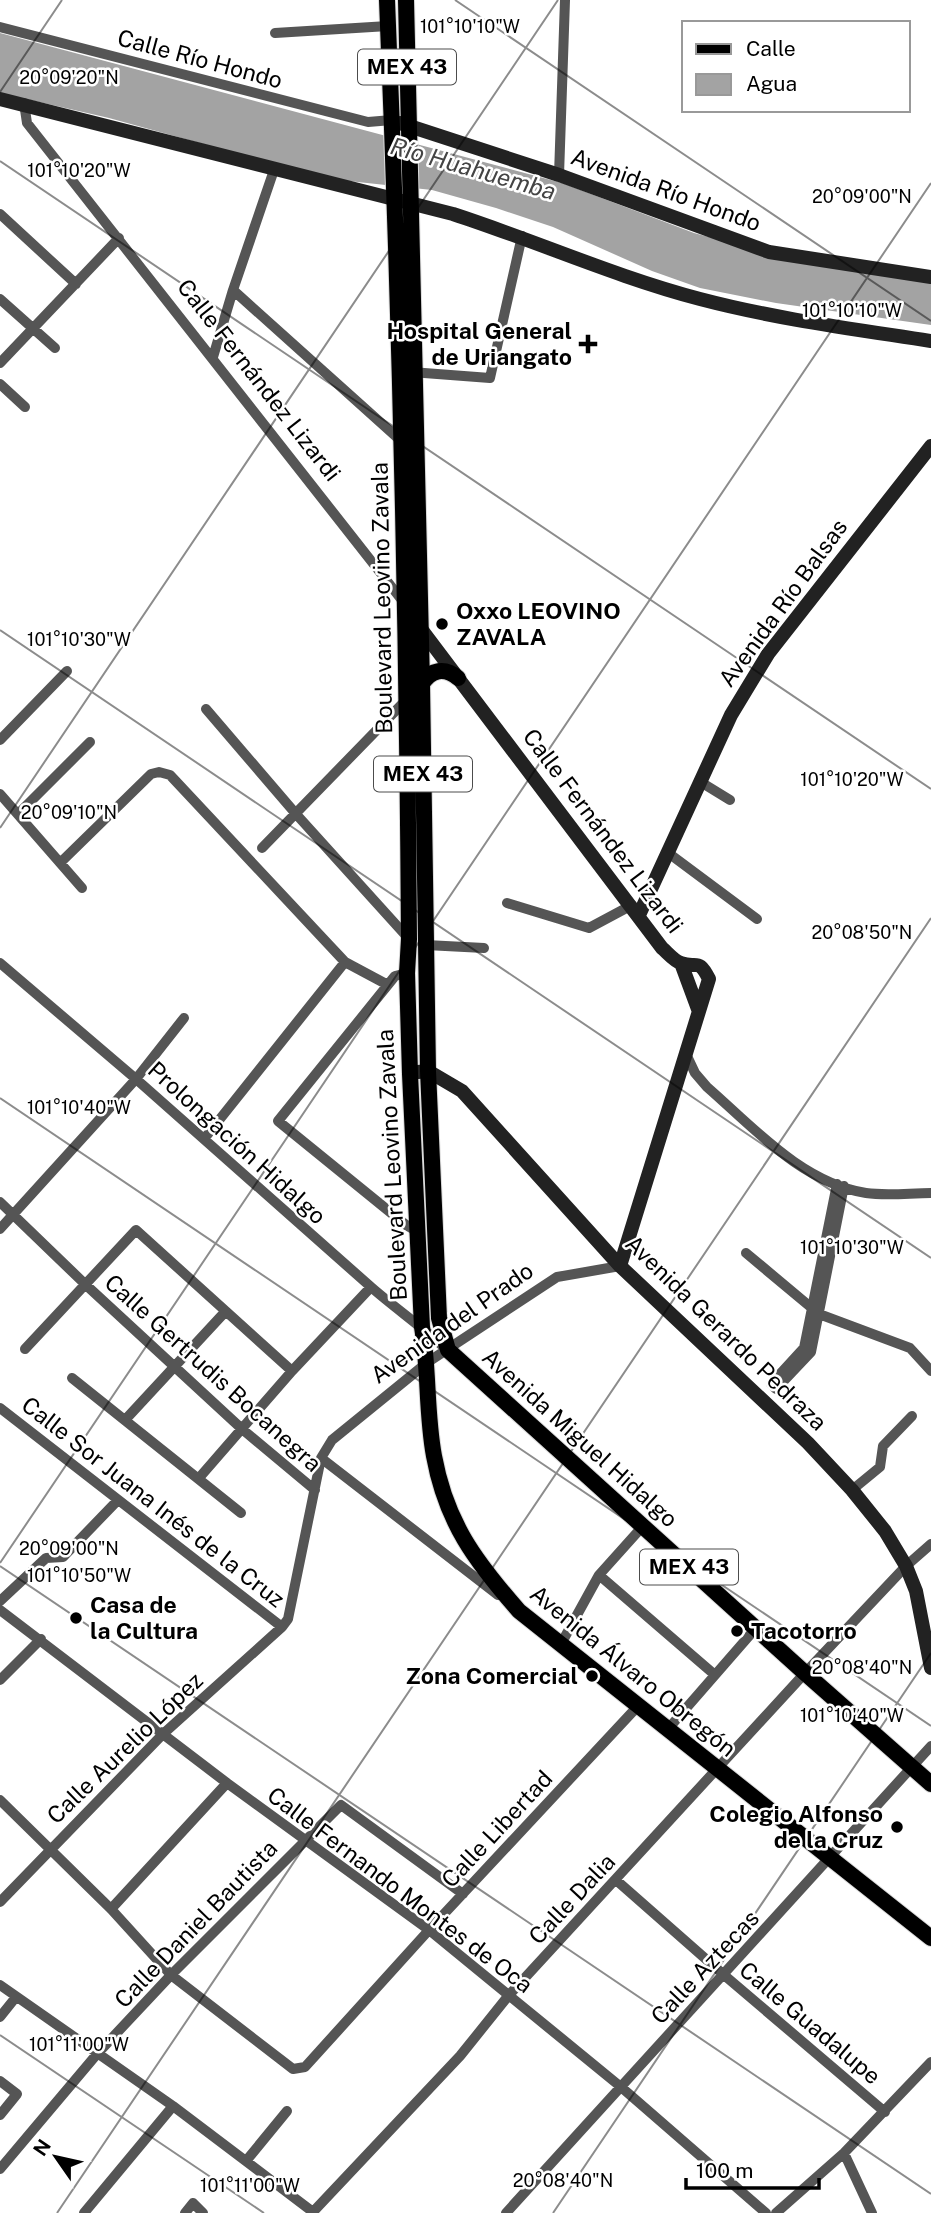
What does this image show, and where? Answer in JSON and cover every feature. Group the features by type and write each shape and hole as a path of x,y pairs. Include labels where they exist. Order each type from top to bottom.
{"main road":[{"name":"Boulevard Leovino Zavala","path":"387,0 392,124 403,198"},
{"name":"Boulevard Leovino Zavala","path":"406,0 409,130 403,198 407,372 421,629 412,689 407,973 410,1074 439,1318 448,1350"},
{"name":"Boulevard Leovino Zavala","path":"407,372 400,440 405,605 426,945 428,1071 425,1212 418,1231 422,1326 428,1362"},
{"path":"412,689 427,676 441,670 450,671 458,678"},
{"name":"Avenida Miguel Hidalgo","path":"448,1350 931,1784"},
{"name":"Avenida Álvaro Obregón","path":"428,1362 434,1455 450,1514 472,1555 519,1611 931,1938"}],"street":[{"path":"559,175 565,0"},
{"name":"Calle Río Hondo","path":"0,26 368,122 392,124"},
{"path":"275,33 388,26"},
{"path":"0,99 274,170 403,198 522,236 632,279 700,299 768,315 931,341"},
{"name":"Calle Fernández Lizardi","path":"23,103 27,123 405,605 662,948 681,963 703,967 709,979 698,1009"},
{"name":"Avenida Río Hondo","path":"392,124 559,175 769,252 931,278"},
{"path":"213,357 274,170"},
{"path":"0,214 76,284"},
{"path":"407,372 491,378 522,236"},
{"path":"0,363 119,238"},
{"path":"233,290 400,440"},
{"path":"0,299 55,348"},
{"path":"0,384 25,407"},
{"name":"Avenida Río Balsas","path":"635,910 667,852 731,715 768,654 931,446"},
{"path":"0,740 67,671"},
{"path":"262,848 412,689"},
{"path":"206,709 409,939"},
{"path":"18,814 90,742"},
{"path":"61,862 150,774 159,772 170,775 345,962 388,985"},
{"path":"699,781 730,800"},
{"path":"0,794 82,888"},
{"path":"667,852 757,919"},
{"path":"507,903 589,928 635,910"},
{"path":"426,945 484,948"},
{"path":"204,1139 345,962"},
{"name":"Prolongación Hidalgo","path":"0,963 371,1287 404,1315 422,1326 448,1350"},
{"path":"620,1266 698,1009 681,963"},
{"path":"407,973 395,976 278,1121 406,1225 418,1231"},
{"path":"0,1229 136,1079 184,1018"},
{"path":"686,1054 695,1073 707,1087 801,1168 866,1193 931,1193"},
{"path":"410,1074 428,1071"},
{"name":"Avenida Gerardo Pedraza","path":"428,1071 461,1091 620,1266 808,1443 852,1490 885,1531 906,1566 916,1591 931,1668"},
{"path":"815,1311 803,1348 771,1384 776,1389 811,1352 815,1311 841,1185"},
{"name":"Calle Gertrudis Bocanegra","path":"0,1202 15,1213 86,1285 242,1429 315,1490"},
{"path":"86,1285 135,1230 292,1371"},
{"path":"746,1253 815,1311 910,1348 931,1371"},
{"name":"Avenida del Prado","path":"282,1627 288,1619 321,1458 332,1440 428,1362 557,1278 620,1266"},
{"name":"Calle Gertrudis Bocanegra","path":"26,1349 86,1285"},
{"path":"199,1478 292,1371 371,1287"},
{"path":"125,1420 225,1312"},
{"path":"72,1378 241,1513"},
{"name":"Calle Sor Juana Inés de la Cruz","path":"0,1409 282,1627"},
{"path":"852,1490 880,1467 883,1446 912,1416"},
{"path":"321,1458 519,1611"},
{"path":"0,1601 46,1558 63,1557 118,1500"},
{"path":"561,1644 600,1575 643,1525"},
{"name":"Calle Dalia","path":"312,2213 460,2056 509,1995 805,1673 906,1566 931,1544"},
{"path":"600,1575 715,1675"},
{"name":"Calle Fernando Montes de Oca","path":"0,1610 227,1783 429,1930 621,2087 766,2213"},
{"name":"Calle Aurelio López","path":"0,1902 163,1734 282,1627"},
{"path":"668,1729 756,1628"},
{"path":"0,1680 41,1639"},
{"name":"Calle Libertad","path":"171,1975 293,2069 300,2070 638,1706"},
{"name":"Calle Aztecas","path":"506,2213 931,1746"},
{"path":"111,1909 227,1783"},
{"path":"0,1800 111,1909 171,1975"},
{"name":"Calle Daniel Bautista","path":"0,2169 97,2054 171,1975 341,1805 463,1894"},
{"name":"Calle Guadalupe","path":"616,1880 885,2112"},
{"path":"0,1985 173,2106 312,2213"},
{"path":"0,2017 16,1997"},
{"path":"776,2213 844,2153 931,2062"},
{"path":"0,2081 17,2094 0,2115"},
{"path":"84,2213 173,2106"},
{"path":"246,2161 287,2111"},
{"path":"844,2153 872,2213"},
{"path":"185,2213 194,2203 204,2213"}],"water":[{"name":"Río Huahuemba","path":"0,33 562,183 694,233 769,253 931,280 931,325 776,303 700,288 652,271 553,227 432,190 330,179 109,118 0,93"}],"place":[{"name":"Hospital General de Uriangato","path":"588,344"},
{"name":"Oxxo LEOVINO ZAVALA","path":"442,624"},
{"name":"Casa de la Cultura","path":"76,1618"},
{"name":"Tacotorro","path":"737,1631"},
{"name":"Zona Comercial","path":"592,1676"},
{"name":"Colegio Alfonso de la Cruz","path":"897,1827"}]}
